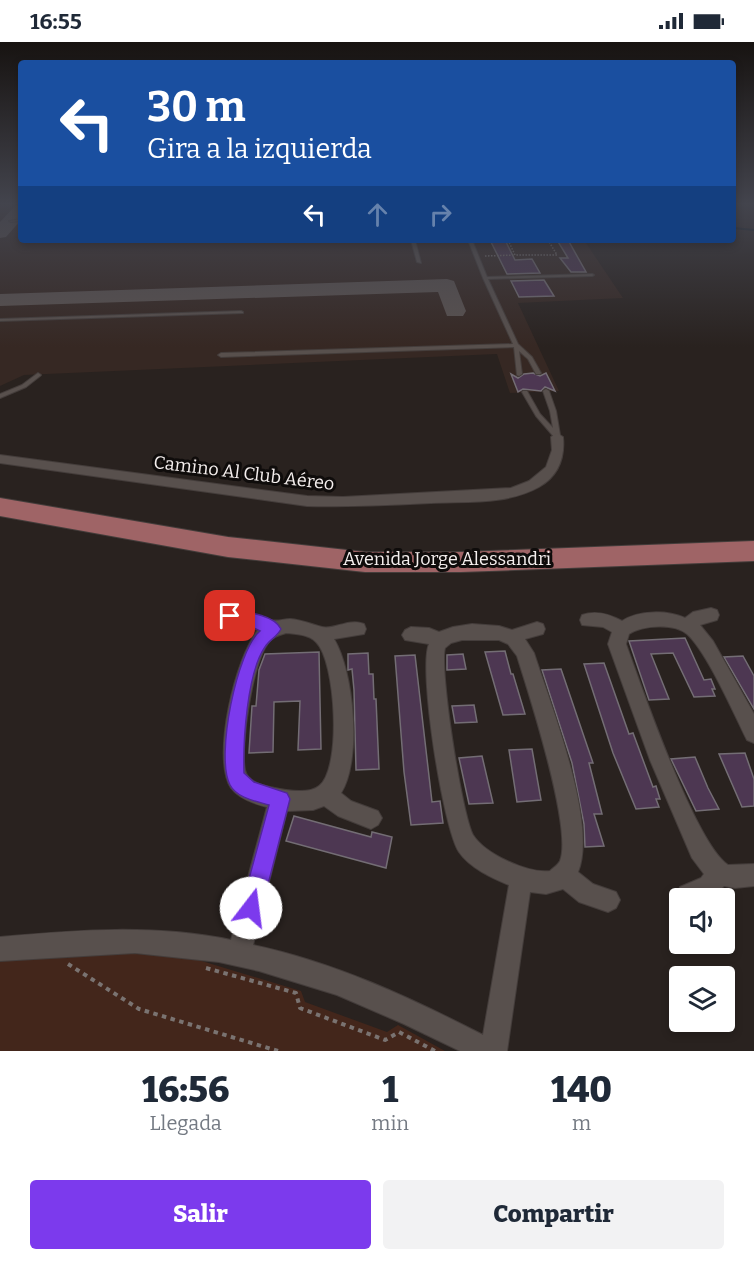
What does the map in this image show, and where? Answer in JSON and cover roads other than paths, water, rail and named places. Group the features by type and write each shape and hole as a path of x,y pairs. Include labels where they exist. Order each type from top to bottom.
{"highway":[{"name":"Avenida Jorge Alessandri","path":"0,507 228,548 344,561 450,562 754,551"}],"street":[{"name":"Camino Al Club Aéreo","path":"0,459 307,501 343,502 500,495 522,490 551,471 559,452 557,437"},
{"path":"688,625 699,617 711,615"},
{"path":"230,616 250,619 273,629 299,627 322,636 337,631 358,629"},
{"path":"588,620 605,620 622,628"},
{"path":"754,734 707,646 688,625 672,620 634,622 622,628 618,644 657,753 700,850 720,873 733,877 754,874"},
{"path":"273,629 259,641 246,674 235,741 234,773 237,780 249,790 280,799 314,800 326,795 332,789 339,774 341,725 334,662 322,636"},
{"path":"514,638 522,632 537,629"},
{"path":"411,635 440,640 457,634 493,632 514,638 525,653 563,790 572,854 564,875 544,883 521,878 480,858 472,851 461,832 445,745 435,656 440,640"},
{"path":"326,795 345,809 371,819"},
{"path":"239,954 280,799"},
{"path":"704,888 720,873"},
{"path":"564,875 587,894 608,900"},
{"path":"494,1051 521,878"},
{"path":"0,949 48,945 176,943 239,954 294,969 370,996 443,1028 487,1051"}],"lane":[{"path":"416,252 419,262"},
{"path":"475,252 516,345 519,374"},
{"path":"485,278 592,275"},
{"path":"0,320 241,312"},
{"path":"221,355 516,345 530,358 538,373"},
{"path":"0,396 24,386 38,375"},
{"name":"Camino Al Club Aéreo","path":"546,391 554,411 557,437"},
{"path":"525,392 538,414 557,437"}]}
